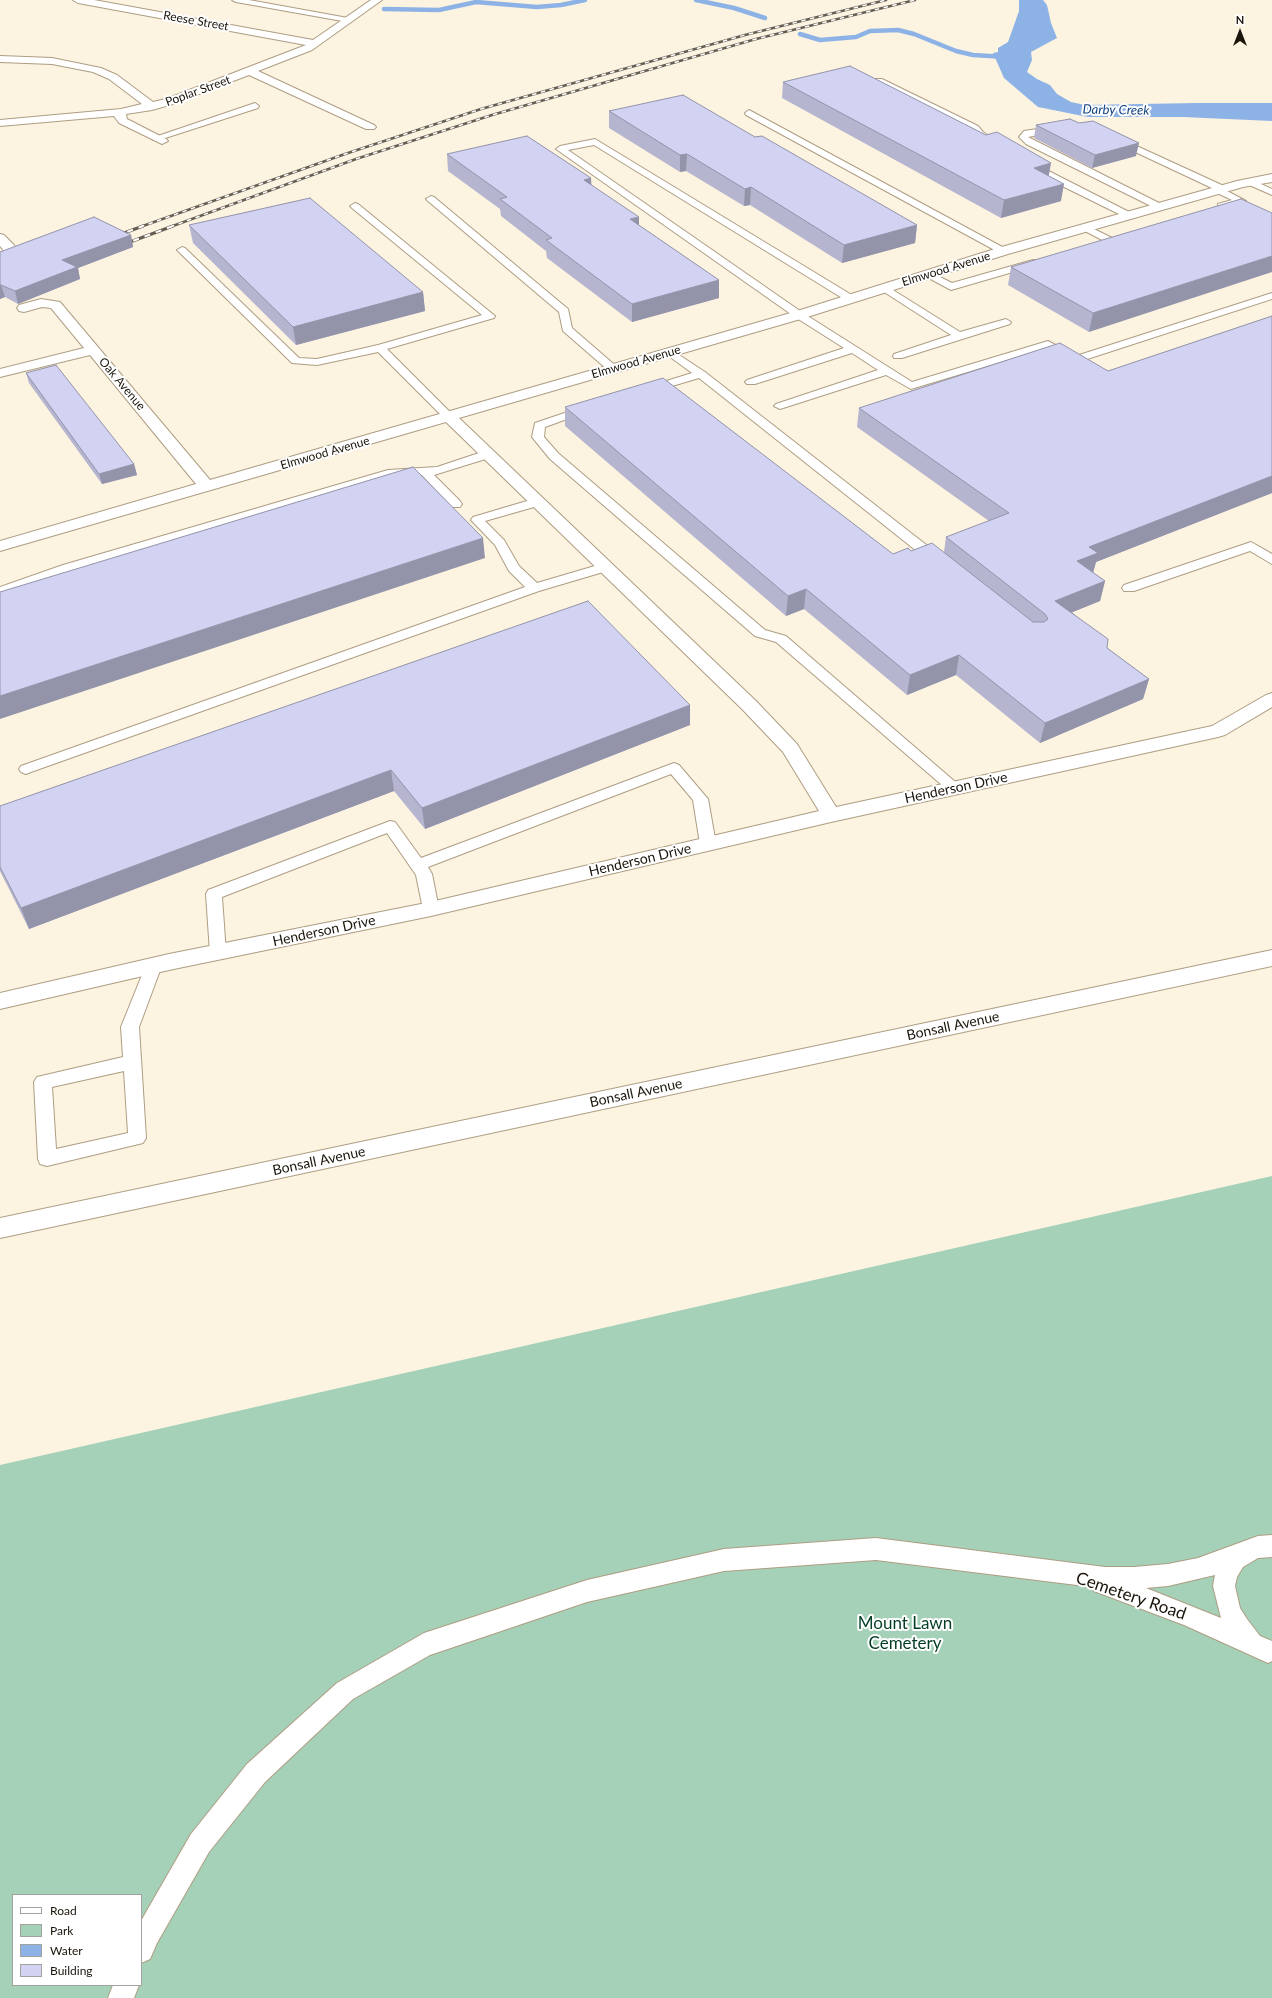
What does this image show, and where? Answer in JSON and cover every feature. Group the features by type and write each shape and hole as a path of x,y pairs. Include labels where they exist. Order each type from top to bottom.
{"street":[{"name":"Reese Street","path":"78,0 314,43"},
{"name":"Poplar Street","path":"0,123 121,112 152,107 181,98 308,48 346,15 360,12 377,0"},
{"path":"0,59 52,61 97,70 113,77 152,107"},
{"path":"250,71 370,127"},
{"path":"121,112 120,116 122,121 159,139"},
{"name":"Elmwood Avenue","path":"0,546 799,315 1004,251 1220,190 1272,178"},
{"name":"Oak Avenue","path":"24,308 41,303 55,305 207,487"},
{"path":"0,373 94,350"},
{"path":"449,417 749,705 790,748 831,815"},
{"name":"Henderson Drive","path":"0,1000 154,965 431,909 831,815 1218,731 1272,699"},
{"name":"Bonsall Avenue","path":"0,1228 1272,958"}],"lane":[{"path":"236,0 346,15"},
{"path":"879,81 975,128 980,134 1006,150"},
{"path":"159,139 255,106"},
{"path":"749,113 1004,251"},
{"path":"1069,127 1027,133 1023,137 1029,142 1160,207"},
{"path":"1112,137 1241,201 1211,209"},
{"path":"851,299 595,142 560,149 799,315 911,386 1048,344 1075,360 1272,296"},
{"path":"1019,158 1051,177 1130,216"},
{"path":"1250,182 1272,192"},
{"path":"431,199 564,310 567,329 613,369"},
{"path":"182,250 296,361 317,362 380,348 490,316 355,206"},
{"path":"1086,228 1113,239 1094,245"},
{"path":"928,274 951,287 1041,260"},
{"path":"885,288 959,336"},
{"path":"898,356 1006,322"},
{"path":"380,348 449,417"},
{"path":"751,382 853,349"},
{"path":"670,352 701,374 949,570"},
{"path":"780,406 887,371"},
{"path":"634,394 701,374"},
{"path":"596,405 559,416 539,425 538,437 554,456 760,633 781,639 955,789"},
{"path":"0,591 68,568 392,473 438,471 488,454"},
{"path":"425,472 456,504"},
{"path":"534,588 514,568 500,542 477,520 537,502"},
{"path":"1129,588 1251,546 1272,544"},
{"path":"1251,546 1272,560"},
{"path":"26,769 534,588 605,567"},
{"path":"418,865 674,768 700,799 708,844"},
{"path":"218,952 214,894 390,826 424,874 431,909"},
{"path":"132,1062 43,1082 47,1159 137,1138 130,1027 154,965"},
{"name":"Cemetery Road","path":"1053,1571 1105,1578 1168,1575 1226,1560 1265,1546"},
{"name":"Cemetery Road","path":"1265,1546 1234,1559 1226,1574 1224,1586 1230,1612 1239,1627 1249,1638 1270,1652"},
{"path":"142,1948 148,1934 200,1843 256,1773 346,1691 424,1645 587,1591 724,1560 876,1548 1053,1571"},
{"name":"Cemetery Road","path":"1053,1571 1095,1581 1126,1591 1234,1634 1270,1652"},
{"path":"121,1998 126,1986"}],"green space":[{"name":"Mount Lawn Cemetery","path":"1272,1176 1272,1998 0,1998 0,1465"}],"water":[{"name":"Darby Creek","path":"1019,0 1043,0 1047,5 1051,23 1057,38 1031,52 1032,60 1027,72 1050,85 1057,94 1071,102 1085,105 1272,103 1272,121 1183,117 1088,117 1038,107 1004,78 993,53 998,52 998,48 1008,42 1019,11"}],"building":[{"path":"850,66 986,135 997,132 1051,163 1034,168 1064,184 1004,200 783,82"},
{"path":"683,95 755,137 762,136 917,225 844,245 751,187 745,189 687,154 680,155 609,111"},
{"path":"1070,119 1079,123 1093,121 1139,143 1095,155 1036,125"},
{"path":"527,136 591,178 584,180 639,217 630,219 719,280 632,304 546,240 552,238 500,199 507,197 447,154"},
{"path":"310,198 423,292 293,327 189,225"},
{"path":"1241,199 1272,213 1272,256 1093,313 1011,267"},
{"path":"94,217 131,235 62,260 77,267 15,291 0,285 0,252"},
{"path":"1272,316 1272,476 1089,547 1098,553 1077,561 1105,581 1055,601 1108,639 1107,648 1149,679 1045,723 959,655 910,675 806,589 788,596 565,407 663,378 893,554 908,548 911,551 932,543 1033,622 1044,622 1048,619 1045,614 946,537 1009,513 859,408 1060,343 1108,371"},
{"path":"56,365 134,464 99,474 26,373"},
{"path":"413,467 483,538 0,696 0,592"},
{"path":"588,601 690,705 422,808 391,770 21,908 0,867 0,806"}],"waterway":[{"path":"384,9 439,10 476,2 537,7 561,5 585,0"},
{"path":"696,0 734,8 765,18"},
{"path":"800,34 820,40 856,37 870,31 898,30 914,34 956,51 973,55 1006,57"}],"railway":[{"path":"140,227 345,154 481,109 745,35 886,0"},
{"path":"170,227 356,159 492,115 756,39 915,0"},
{"path":"116,236 143,226"},
{"path":"122,245 173,226"}]}
